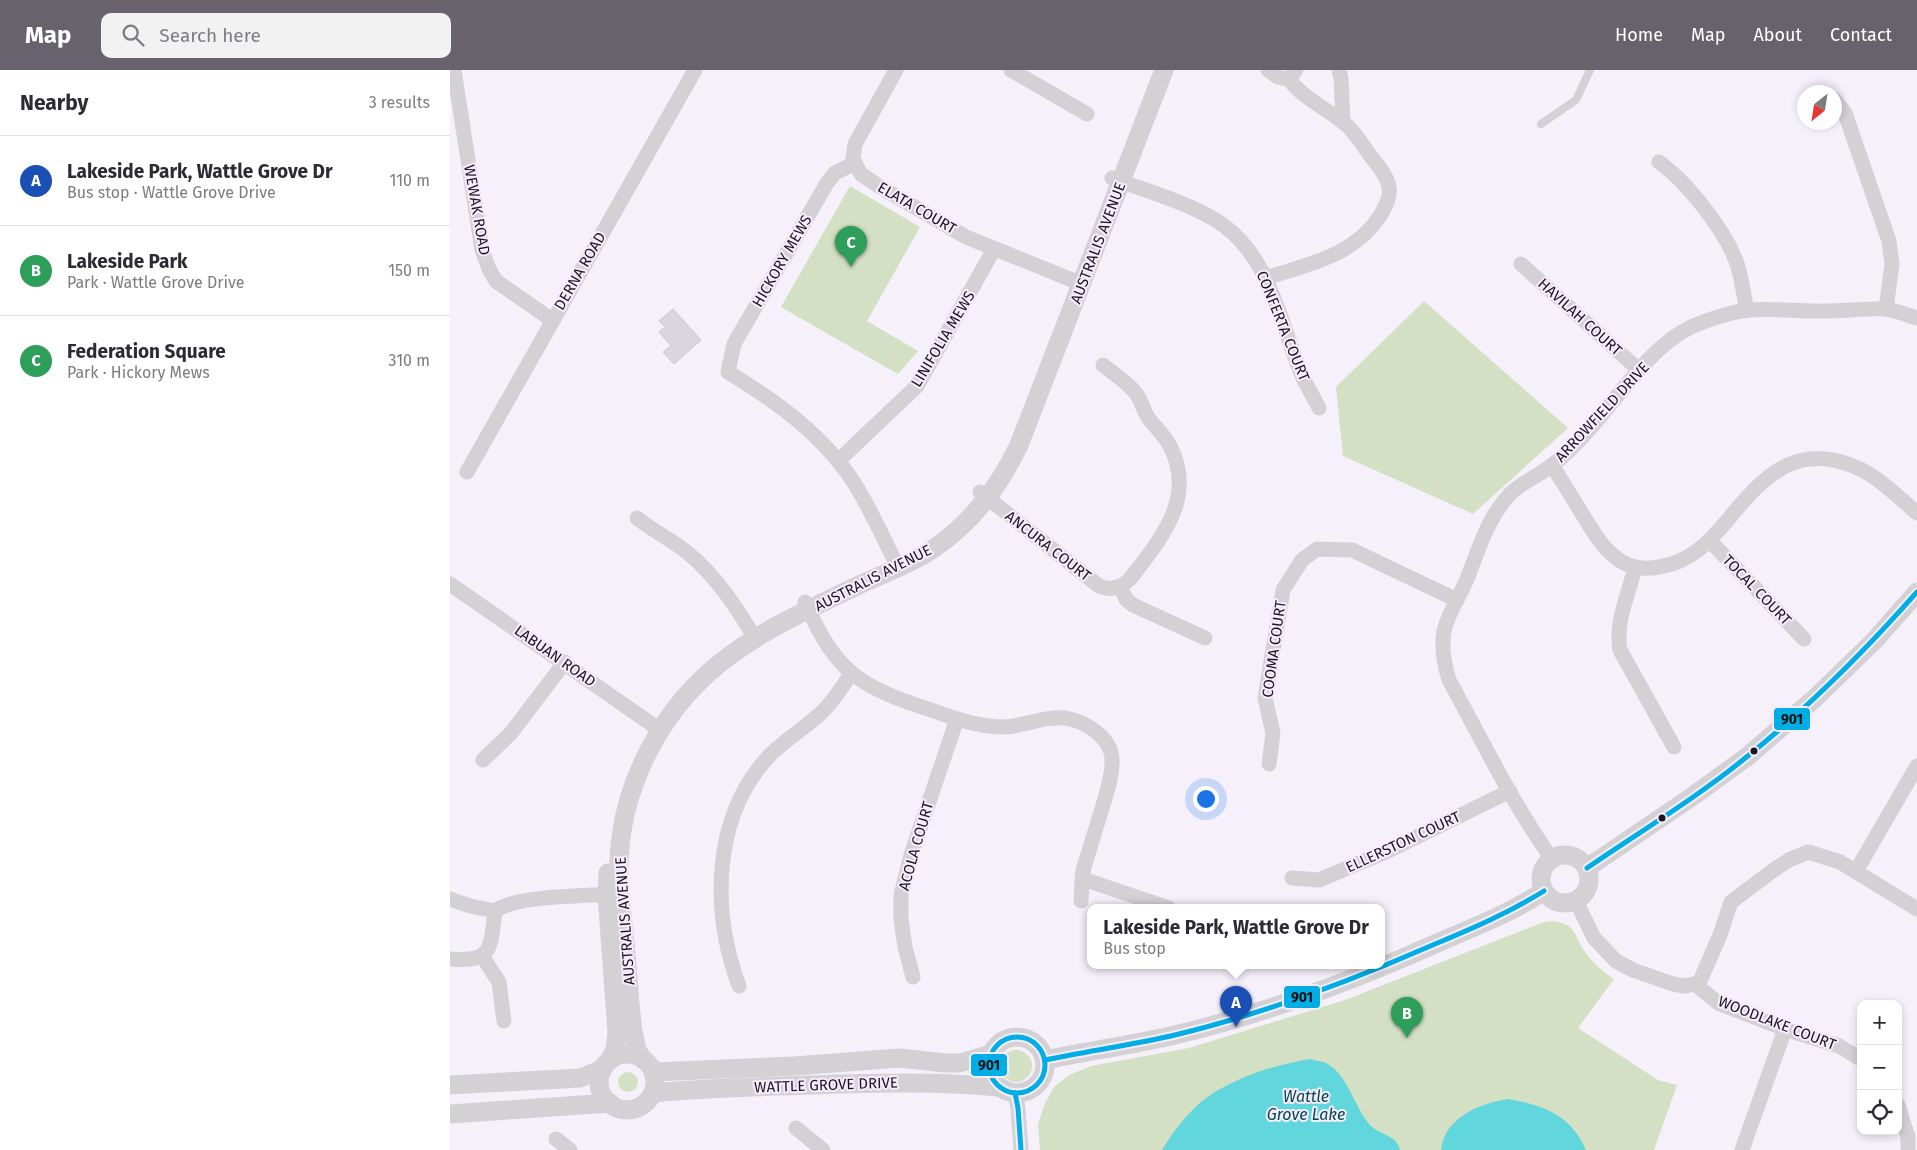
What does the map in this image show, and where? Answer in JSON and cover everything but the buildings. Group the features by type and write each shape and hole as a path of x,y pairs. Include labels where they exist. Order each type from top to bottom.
{"street":[{"name":"WEWAK ROAD","path":"454,70 482,250 489,269 496,281 552,320"},
{"name":"DERNA ROAD","path":"467,472 695,70"},
{"path":"855,163 854,150 858,138 896,70"},
{"path":"1011,70 1087,114"},
{"name":"AUSTRALIS AVENUE","path":"606,1065 615,1049 617,1032 612,841 620,797 638,751 656,727 678,690 728,644 895,563 984,495 1006,452 1078,282 1117,179 1154,70"},
{"name":"AUSTRALIS AVENUE","path":"1117,179 1164,70"},
{"path":"1266,278 1333,256 1344,250 1364,236 1378,219 1386,206 1389,193 1386,177 1353,132 1343,122 1294,86 1294,75 1278,76 1268,70"},
{"path":"1339,70 1343,122"},
{"path":"1842,110 1889,241 1892,264 1886,309"},
{"path":"1658,162 1672,172 1719,228 1737,264 1747,310"},
{"name":"ELATA COURT","path":"855,163 861,174 877,185 954,231 1078,282"},
{"name":"HICKORY MEWS","path":"838,462 806,428 783,409 728,372 734,344 827,183 835,173 855,163"},
{"name":"CONFERTA COURT","path":"1117,179 1187,206 1220,223 1247,248 1266,278 1304,379 1320,408"},
{"name":"LINIFOLIA MEWS","path":"838,462 917,386 994,249"},
{"name":"HAVILAH COURT","path":"1521,264 1639,370"},
{"name":"ARROWFIELD DRIVE","path":"1552,859 1538,841 1510,791 1449,680 1445,665 1443,649 1444,631 1477,549 1494,517 1509,495 1552,465 1585,434 1639,370 1677,334 1692,326 1747,310 1769,309 1818,312 1886,309 1917,318"},
{"path":"1103,365 1135,391 1148,417 1171,448 1179,477 1178,502 1170,523 1130,579 1120,587 1126,599 1132,605 1205,638"},
{"path":"1552,465 1601,544 1614,556 1635,568 1648,569 1678,562 1696,552 1710,541 1762,480 1786,465 1798,461 1837,461 1861,469 1917,513"},
{"path":"838,462 867,504 895,563"},
{"name":"ANCURA COURT","path":"984,495 1099,586 1106,589 1120,587"},
{"path":"637,518 679,546 700,564 726,593 752,634"},
{"name":"TOCAL COURT","path":"1710,541 1804,639"},
{"name":"COOMA COURT","path":"1269,764 1273,732 1265,698 1283,590 1302,560 1317,549 1352,550 1458,600"},
{"path":"1635,568 1620,624 1618,638 1620,650 1674,747"},
{"name":"LABUAN ROAD","path":"450,584 565,662 656,727"},
{"path":"1587,868 1748,756 1814,699 1875,640 1917,592"},
{"path":"807,606 822,639 851,674 891,697 957,719 1003,727 1021,725 1051,717 1072,719 1085,724 1107,741 1112,756 1111,777 1084,870 1081,901"},
{"path":"483,760 512,733 565,662"},
{"path":"739,986 729,959 721,888 725,841 731,818 740,796 755,772 772,753 822,713 851,674"},
{"name":"ACOLA COURT","path":"913,977 905,947 901,919 901,895 910,855 957,719"},
{"path":"1856,871 1917,766"},
{"name":"ELLERSTON COURT","path":"1292,878 1319,880 1390,850 1510,791"},
{"path":"1576,901 1594,938 1616,962 1633,970 1684,986 1695,984 1700,980 1731,902 1775,868 1808,852 1840,862 1917,909"},
{"path":"1564,855 1571,856 1577,858 1587,868 1589,883 1587,890 1576,901 1564,904 1547,896 1544,891 1541,877 1543,870 1552,859 1564,855"},
{"path":"1083,879 1157,904"},
{"path":"1385,967 1528,902 1544,891"},
{"path":"450,899 470,906 494,910 520,900 614,894"},
{"name":"AUSTRALIS AVENUE","path":"614,894 633,1031 637,1050 648,1066"},
{"path":"450,959 464,960 482,956 489,950 494,910"},
{"path":"482,956 499,982 504,1021"},
{"path":"1045,1060 1175,1035 1303,996 1380,969"},
{"name":"WOODLAKE COURT","path":"1695,984 1718,1003 1785,1029 1839,1046 1857,1057"},
{"path":"1742,1150 1785,1029"},
{"path":"1007,1090 1024,1093 1038,1084 1045,1069 1045,1060 1036,1045 1020,1038 1011,1038 996,1046 991,1054 989,1072 993,1080 1007,1090 1018,1108 1021,1150"},
{"path":"450,1085 580,1078 606,1065 617,1056 626,1054 648,1066 655,1085 648,1100 634,1108 626,1109 610,1103 450,1114"},
{"name":"WATTLE GROVE DRIVE","path":"648,1066 784,1066 900,1058 960,1063 991,1054"},
{"path":"606,1065 600,1076 601,1091 610,1103"},
{"name":"WATTLE GROVE DRIVE","path":"653,1092 902,1082 963,1084 1007,1090"},
{"path":"1902,1118 1908,1137 1908,1150"},
{"path":"796,1128 823,1150"},
{"path":"556,1139 570,1150"}],"lane":[{"path":"1541,124 1576,100 1590,70"}],"green space":[{"path":"850,186 920,227 867,321 918,351 898,374 781,307"},
{"path":"1424,301 1568,428 1473,514 1343,456 1336,387"},
{"path":"1553,921 1571,928 1588,956 1598,967 1614,979 1578,1028 1658,1080 1677,1085 1654,1150 1040,1150 1038,1124 1045,1103 1054,1087 1069,1075 1091,1066 1189,1048 1345,1000 1544,922"},
{"path":"1016,1050 1028,1054 1032,1066 1028,1078 1016,1082 1004,1078 1000,1066 1004,1054"},
{"path":"628,1072 635,1075 638,1082 635,1089 628,1092 621,1089 618,1082 621,1075"}],"water":[{"name":"Wattle Grove Lake","path":"1311,1059 1326,1063 1341,1076 1371,1126 1392,1138 1400,1150 1162,1150 1184,1119 1201,1102 1225,1086 1268,1069"},
{"path":"1508,1099 1533,1104 1554,1113 1572,1128 1586,1150 1441,1150 1449,1129 1465,1114 1486,1104"}],"transit line":[{"name":"901","path":"1587,868 1710,785 1772,736 1836,677 1917,592"},
{"name":"901","path":"1385,965 1487,921 1544,891"},
{"name":"901","path":"1045,1060 1143,1042 1207,1027 1272,1007 1375,969"},
{"name":"901","path":"1017,1037 1028,1039 1037,1045 1043,1054 1045,1065 1043,1076 1037,1085 1028,1091 1017,1093 1006,1091 997,1085 991,1076 989,1065 991,1054 997,1045 1006,1039 1017,1037"},
{"name":"901","path":"1015,1093 1021,1150"}],"place":[{"name":"Federation Square","path":"851,267"},
{"name":"Lakeside Park, Wattle Grove Dr","path":"1236,1027"},
{"name":"Lakeside Park","path":"1407,1038"}]}
